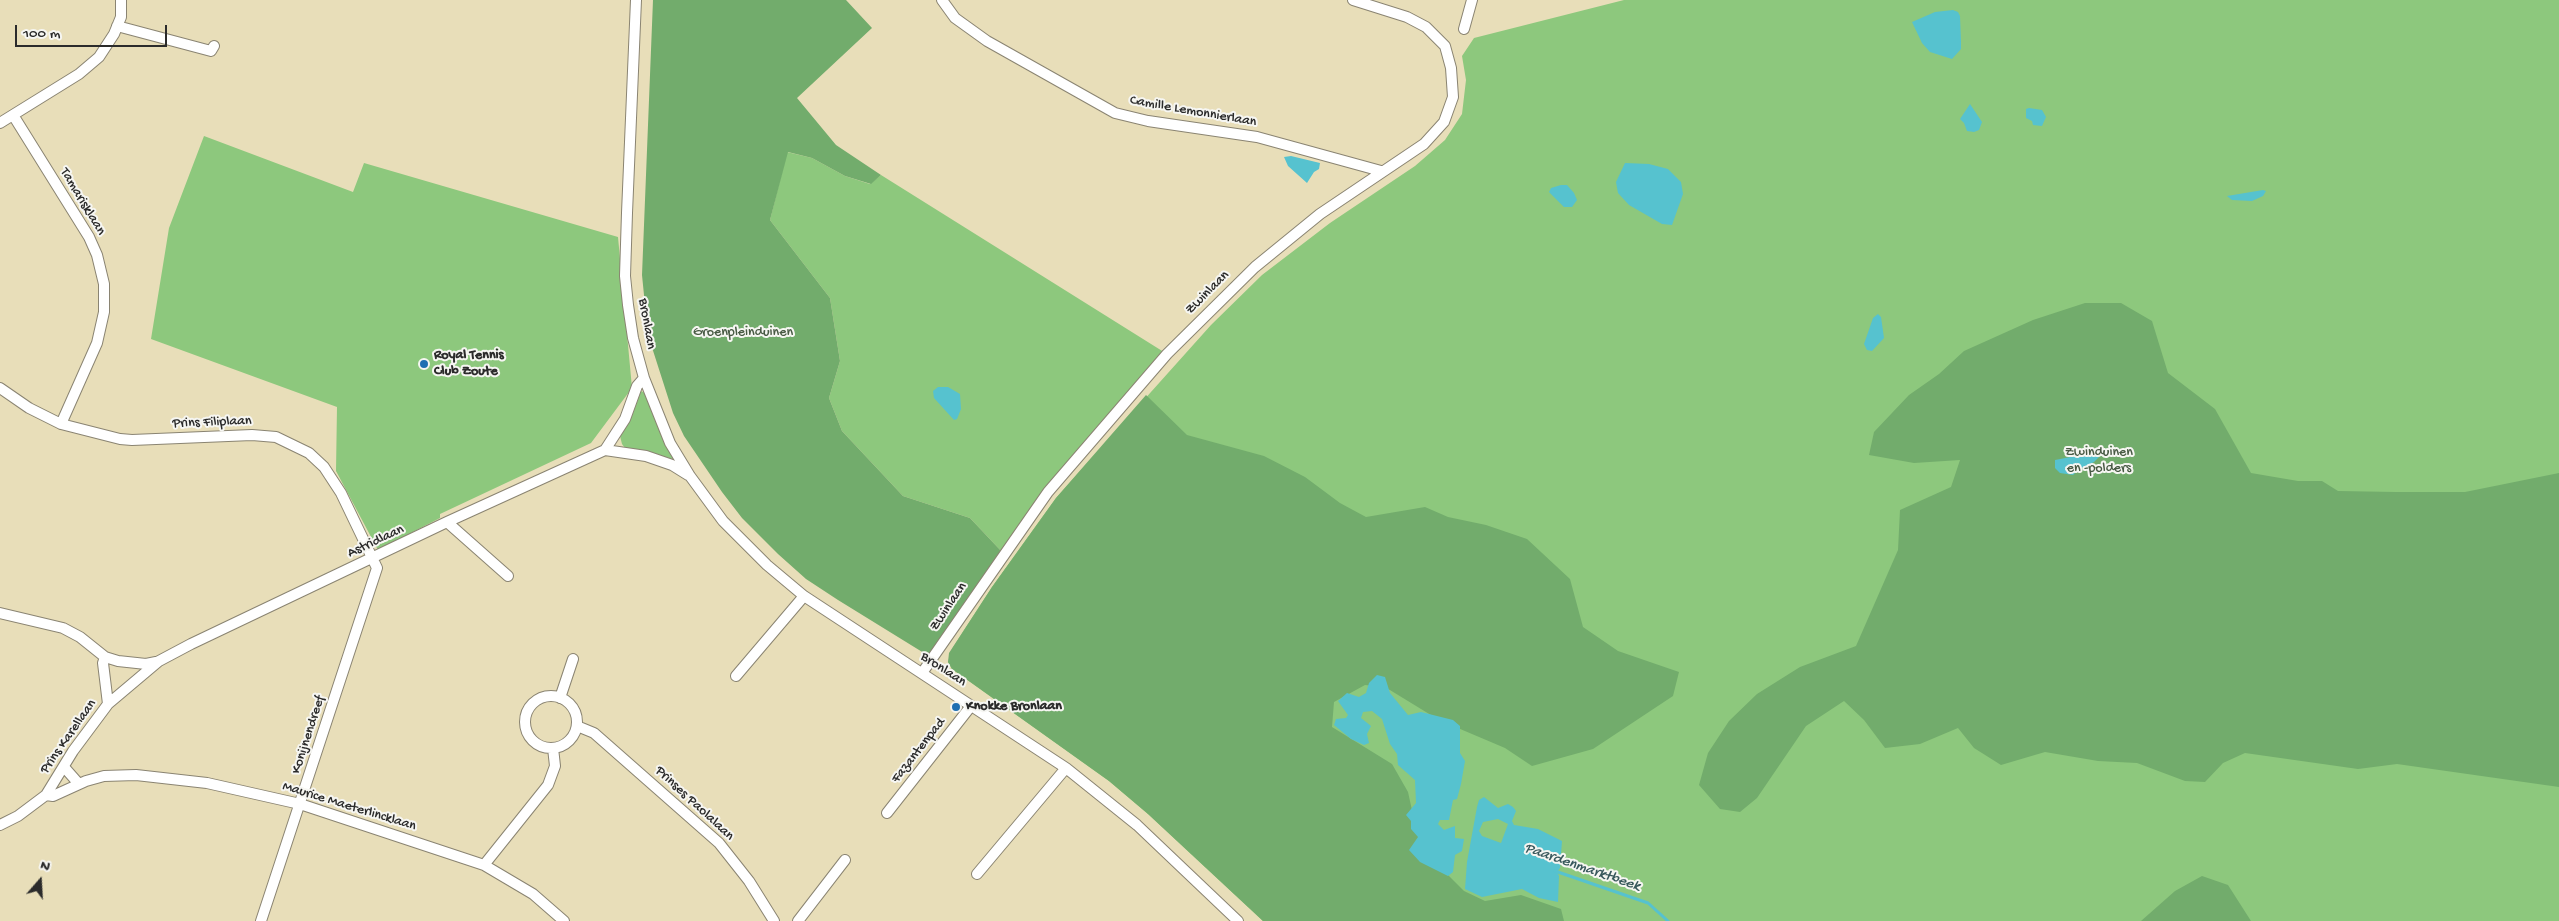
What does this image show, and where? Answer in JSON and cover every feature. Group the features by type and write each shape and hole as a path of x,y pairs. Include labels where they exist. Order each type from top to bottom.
{"street":[{"path":"0,122 79,74 99,57 121,17 121,0"},
{"name":"Bronlaan","path":"636,0 626,276 633,338 644,378 670,442 690,476 723,521 767,565 804,596 1066,768 1137,826 1232,919"},
{"name":"Camille Lemonnierlaan","path":"942,0 954,18 987,41 1115,113 1148,121 1257,137 1382,171"},
{"name":"Zwinlaan","path":"922,673 1048,492 1167,354 1255,266 1320,214 1424,144 1444,122 1453,98 1451,68 1445,46 1426,26 1407,17 1353,0"},
{"path":"1464,29 1472,0"},
{"path":"117,26 211,51 214,46"},
{"name":"Tamarisklaan","path":"13,115 90,237 97,255 104,284 104,312 97,343 61,424"},
{"path":"644,378 637,386 625,419 605,450 646,456 672,466 690,476"},
{"name":"Prins Filiplaan","path":"0,388 29,408 61,424 132,440 266,435 294,444 308,453 334,480 373,558"},
{"name":"Astridlaan","path":"159,661 447,522 605,450"},
{"path":"447,522 508,576"},
{"name":"Konijnendreef","path":"261,921 375,579 377,568 373,558"},
{"path":"736,676 804,596"},
{"path":"0,613 63,628 80,637 105,657 126,663 146,664 159,661"},
{"path":"105,657 103,663 108,704"},
{"path":"560,698 573,659"},
{"name":"Prins Karellaan","path":"0,825 18,816 46,795 108,704 159,661"},
{"path":"543,698 560,698 574,709 577,726 569,741 553,748 537,744 531,739 527,732 526,715 536,702 543,698"},
{"name":"Fazantenpad","path":"887,813 972,706"},
{"name":"Prinses Paolalaan","path":"577,726 594,733 719,843 750,881 774,921"},
{"path":"484,866 548,785 555,766 553,748"},
{"path":"64,766 78,784"},
{"path":"977,874 1066,768"},
{"name":"Maurice Maeterlincklaan","path":"46,795 53,796 78,784 104,776 159,776 207,783 300,804 484,866 533,894 564,921"},
{"path":"798,921 845,860"}],"green space":[{"name":"Groenpleinduinen","path":"653,0 846,0 872,28 797,98 836,145 881,175 871,184 845,176 812,158 788,152 770,220 830,298 840,361 829,398 842,431 903,496 970,518 1003,553 932,658 806,579 778,554 742,518 722,492 684,436 673,413 648,335 642,275"},
{"name":"Zwinduinen en -polders","path":"1624,0 2559,0 2559,921 1263,921 1148,814 1109,781 952,669 948,662 952,649 992,587 1056,498 1211,325 1262,275 1330,223 1415,166 1445,140 1462,114 1466,80 1462,56 1474,38"},
{"name":"Royal Tennis Club Zoute","path":"204,136 353,192 364,163 618,237 632,388 591,443 440,514 440,518 378,550 336,471 337,407 151,339 169,228"},
{"name":"Groenpleinduinen","path":"787,152 812,158 845,176 870,184 881,175 1167,354 1003,553 970,518 903,496 842,431 829,398 840,361 830,298 770,220"},
{"path":"2085,303 2121,303 2152,321 2168,373 2215,409 2251,473 2298,481 2322,481 2338,491 2465,492 2559,473 2559,787 2397,764 2358,769 2245,753 2223,763 2205,782 2185,781 2137,763 2098,761 2045,752 2001,765 1974,748 1958,728 1920,744 1885,748 1864,720 1844,701 1806,726 1757,798 1740,812 1720,809 1699,785 1708,753 1729,721 1757,694 1800,667 1856,646 1898,550 1900,510 1951,487 1960,460 1914,463 1869,455 1874,432 1909,395 1939,374 1964,351 2033,320"},
{"path":"641,391 645,393 674,458 672,459 642,450 625,448 622,444 620,436 633,413"},
{"path":"1146,395 1187,435 1264,456 1305,477 1340,503 1366,517 1425,507 1448,517 1486,525 1527,539 1570,579 1583,627 1618,651 1679,672 1673,696 1593,749 1532,766 1505,748 1439,720 1385,687 1365,685 1334,702 1332,727 1392,764 1408,792 1415,824 1443,870 1464,891 1485,901 1521,895 1561,909 1564,921 1263,921 1148,814 1109,781 952,669 948,662 949,653 992,587 1056,498"},
{"path":"2202,876 2228,885 2251,921 2141,921 2175,891"}],"water":[{"path":"1953,10 1958,12 1960,16 1961,49 1952,59 1930,52 1922,43 1912,22 1935,12"},
{"path":"1970,104 1982,122 1979,130 1974,132 1967,131 1960,119"},
{"path":"2026,109 2042,110 2046,117 2042,126 2033,125 2032,121 2026,118"},
{"path":"1291,156 1320,163 1319,169 1314,172 1307,183 1288,166 1284,157"},
{"path":"1625,163 1649,164 1668,169 1681,182 1683,194 1672,225 1662,224 1629,205 1618,193 1616,182"},
{"path":"1567,185 1574,193 1577,200 1572,207 1564,207 1549,192 1551,188"},
{"path":"2266,191 2263,196 2252,201 2232,200 2227,196"},
{"path":"1878,314 1881,317 1884,338 1872,351 1867,350 1864,344 1873,318"},
{"path":"938,387 948,387 960,394 961,409 957,419 954,420 934,398 933,391"},
{"path":"2086,454 2102,454 2094,462 2078,470 2073,475 2060,473 2055,468 2055,460"},
{"path":"1377,675 1385,677 1390,693 1408,715 1421,712 1453,720 1460,726 1460,753 1465,761 1461,784 1457,799 1453,800 1449,820 1440,820 1438,824 1444,830 1455,826 1455,838 1464,839 1462,851 1455,855 1453,872 1448,876 1420,862 1409,850 1418,837 1411,829 1411,821 1406,815 1416,803 1415,780 1398,765 1397,754 1390,744 1382,719 1372,711 1363,712 1361,718 1371,726 1367,734 1369,743 1364,745 1351,739 1334,725 1336,719 1346,718 1348,715 1338,701 1347,693 1359,697 1366,693 1369,683"},
{"path":"1484,797 1498,808 1508,804 1516,811 1512,821 1514,825 1538,829 1562,841 1560,868 1557,872 1559,876 1558,902 1539,898 1522,889 1482,897 1465,889 1467,862 1479,800","holes":["1498,819 1508,824 1501,843 1482,836 1479,831 1483,822"]}],"waterway":[{"name":"Paardenmarktbeek","path":"1555,871 1648,903 1668,921"}],"place":[{"name":"Royal Tennis Club Zoute","path":"424,364"},
{"name":"Knokke Bronlaan","path":"956,707"}]}
